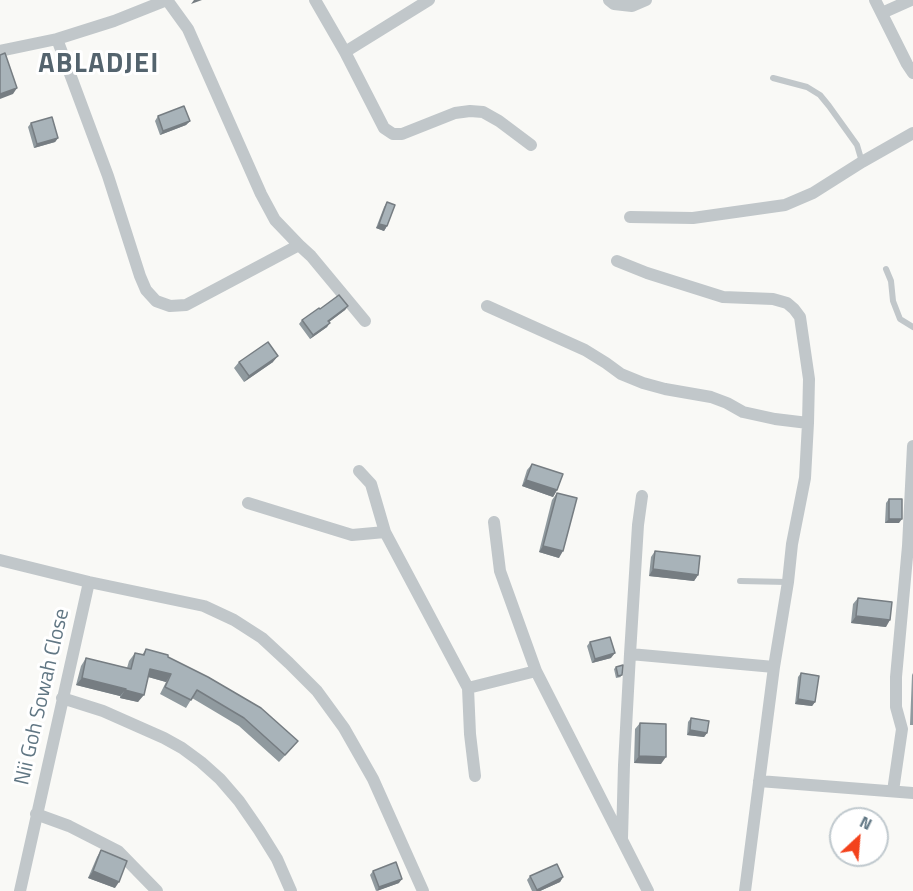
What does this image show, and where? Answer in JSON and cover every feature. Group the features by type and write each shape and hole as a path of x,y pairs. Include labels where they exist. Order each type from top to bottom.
{"street":[{"path":"0,51 57,39 114,21 167,0 188,29 261,194 275,220 311,256 365,321"},
{"path":"315,0 384,128 393,134 402,134 455,113 483,112 531,145"},
{"path":"345,52 429,0"},
{"path":"609,0 614,4 632,6 646,0"},
{"path":"875,0 913,73"},
{"path":"882,14 911,0"},
{"path":"57,39 108,176 140,276 146,290 156,301 171,306 186,305 299,244"},
{"path":"630,217 693,218 785,205 813,193 913,133"},
{"path":"617,261 723,297 773,299 787,303 800,317 809,379 805,478 792,544 774,667 745,891"},
{"path":"487,306 575,345 606,363 621,375 665,389 711,397 743,412 808,423"},
{"path":"893,791 902,729 896,707 896,677 908,546 913,446"},
{"path":"359,471 371,484 385,532 468,688 475,776"},
{"path":"622,839 630,654 642,496"},
{"path":"248,503 352,535 385,532"},
{"path":"494,522 500,571 536,670 648,891"},
{"path":"0,560 89,582 204,606 234,620 262,638 317,691 344,728 373,779 423,891"},
{"name":"Nii Goh Sowah Close","path":"20,891 89,582"},
{"path":"630,654 774,667"},
{"path":"468,688 536,670"},
{"path":"62,698 104,711 164,738 201,762 238,801 259,830 277,859 291,891"},
{"path":"759,781 913,793"},
{"path":"36,814 98,839 118,851 157,891"}],"lane":[{"path":"773,78 807,87 820,95 857,145 862,162"},
{"path":"886,269 891,281 893,301 900,319 913,327"},
{"path":"740,581 788,582"}],"building":[{"path":"5,53 17,88 0,94 0,55"},
{"path":"184,106 190,121 163,131 158,116"},
{"path":"52,117 58,138 37,144 31,123"},
{"path":"387,202 395,205 387,226 379,224"},
{"path":"339,295 348,306 313,335 302,320"},
{"path":"268,342 278,356 249,376 239,362"},
{"path":"532,464 563,474 557,490 526,480"},
{"path":"557,493 577,498 563,551 543,546"},
{"path":"889,499 902,499 902,519 889,519"},
{"path":"655,551 700,556 698,575 653,569"},
{"path":"858,598 892,602 890,620 856,616"},
{"path":"610,637 615,653 595,659 590,642"},
{"path":"146,649 168,655 261,708 298,741 285,755 244,718 197,690 191,700 165,687 171,674 150,669 144,695 82,678 86,658 131,669 135,653 144,655"},
{"path":"623,665 622,675 618,676 616,667"},
{"path":"801,673 819,676 815,702 798,699"},
{"path":"691,718 709,721 707,733 690,730"},
{"path":"640,723 666,724 666,757 639,756"},
{"path":"101,850 127,861 119,882 93,871"},
{"path":"396,862 402,879 379,887 373,871"},
{"path":"557,864 563,877 537,890 530,876"}],"district":[{"name":"ABLADJEI","path":"99,65"}]}
